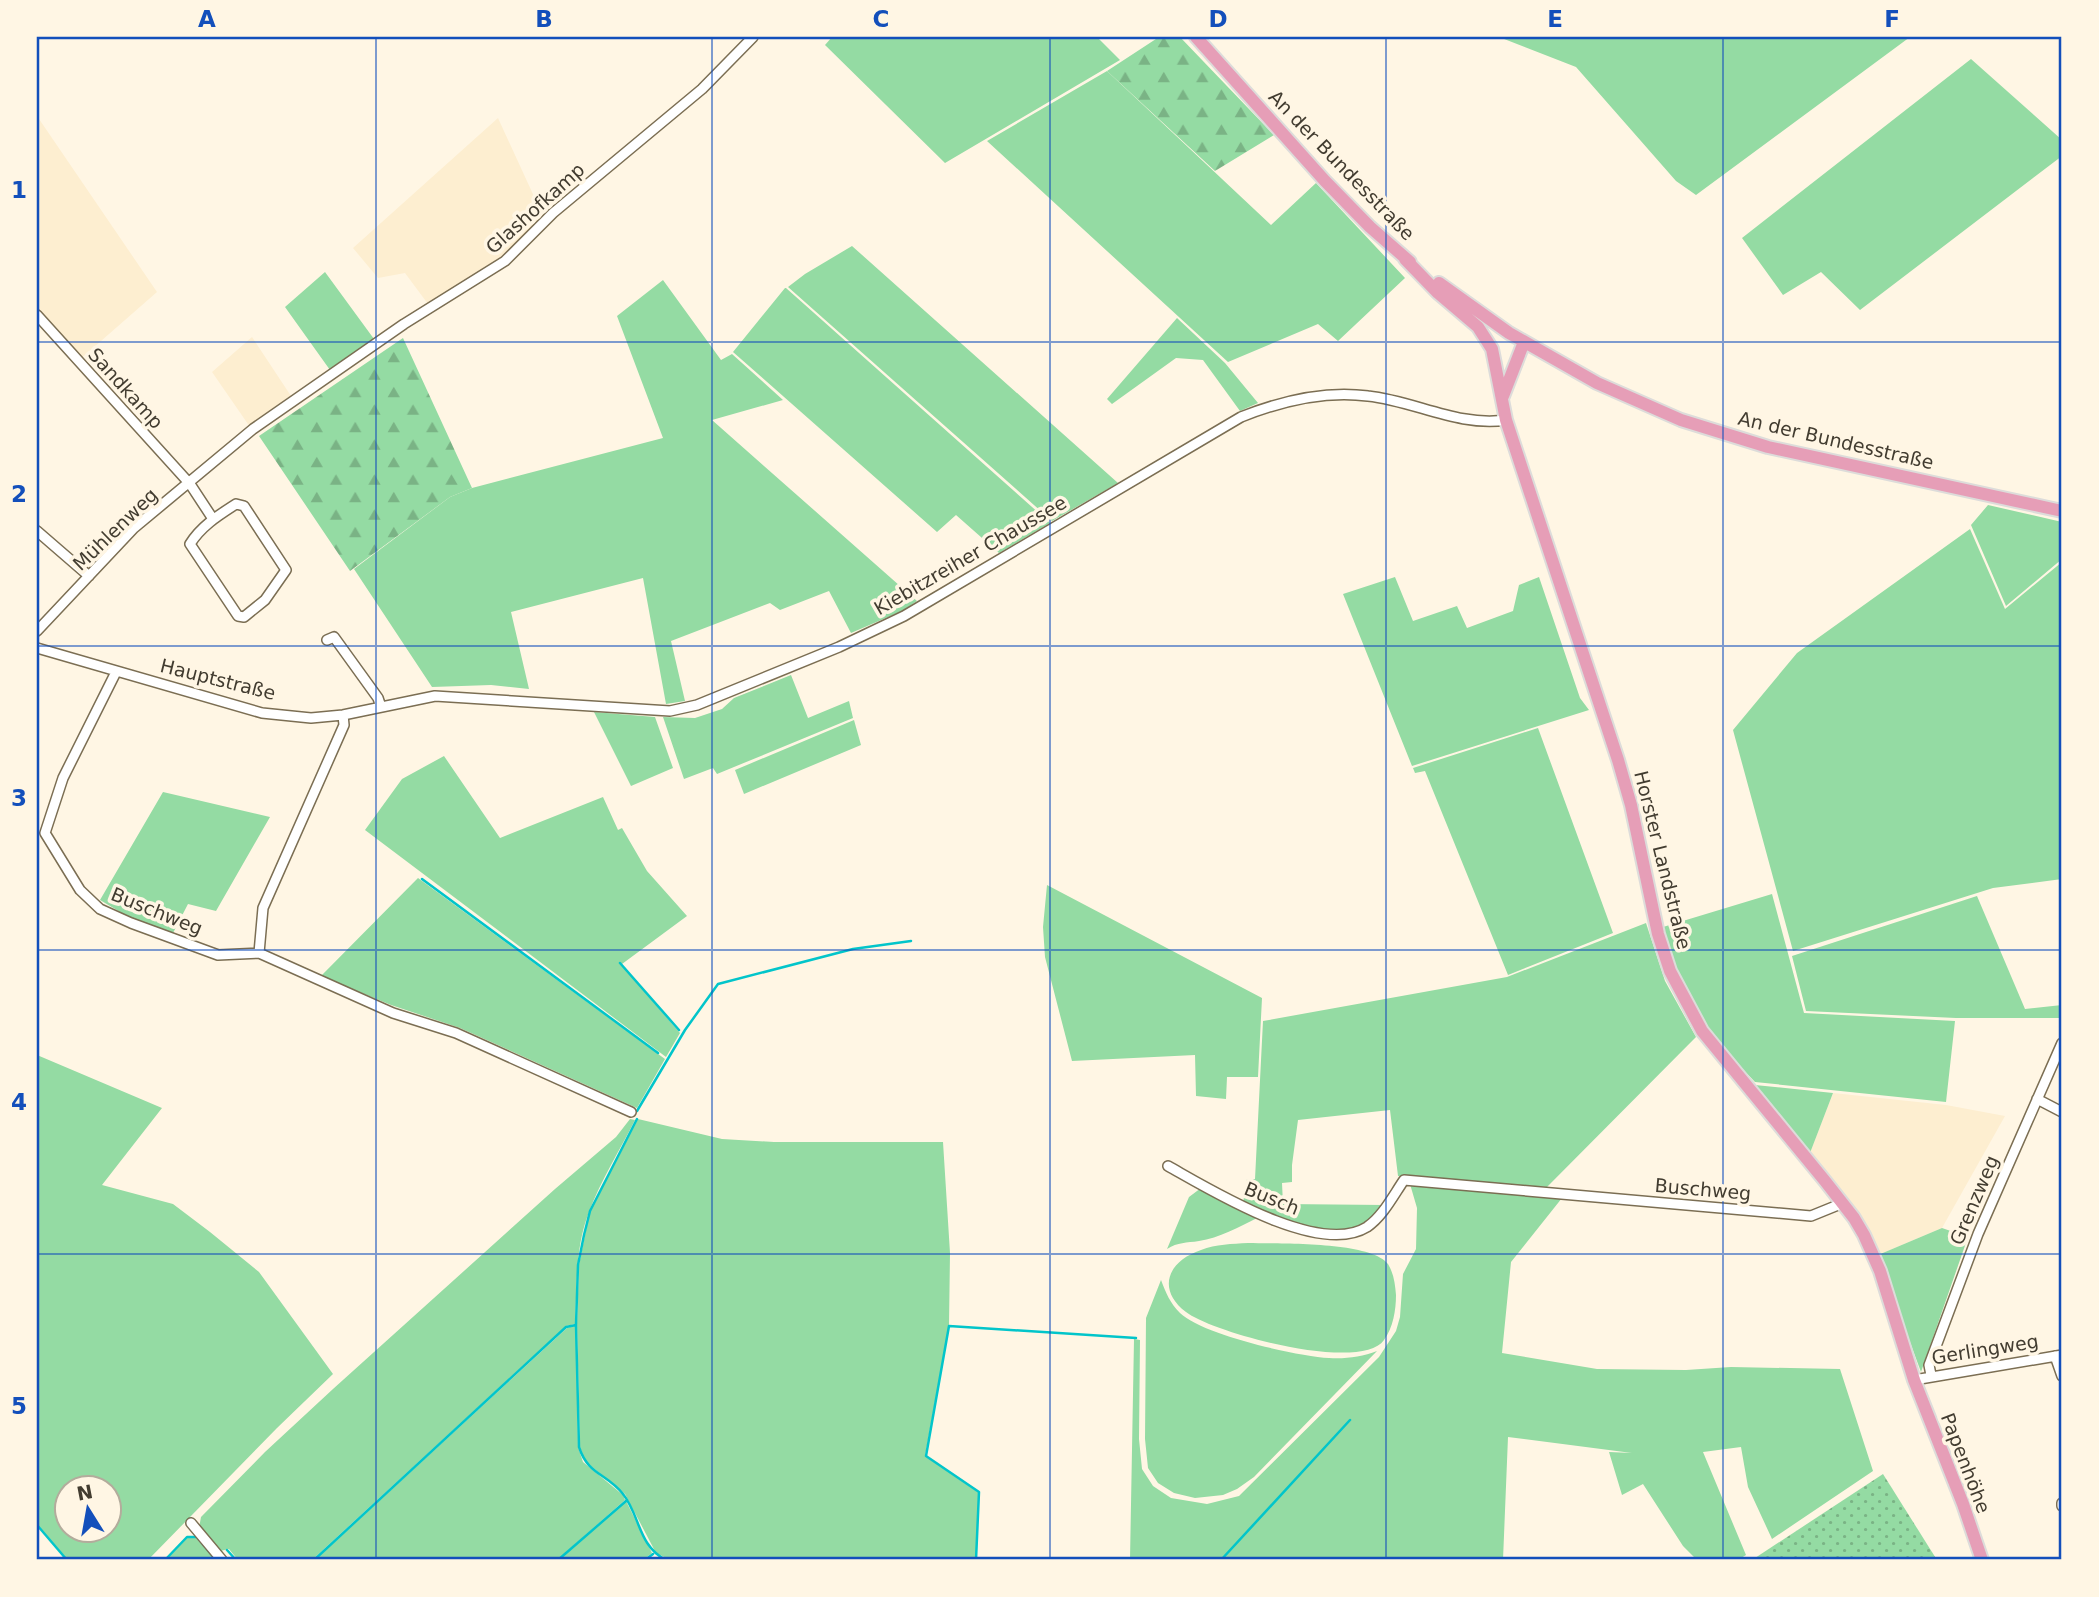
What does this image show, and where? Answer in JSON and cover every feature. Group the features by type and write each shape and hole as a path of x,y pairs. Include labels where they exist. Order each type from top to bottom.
{"main road":[{"name":"An der Bundesstraße","path":"1196,37 1325,181 1370,228 1405,259 1508,333 1597,383 1681,420 1756,444 2062,511"},
{"path":"1405,259 1438,293 1478,327 1492,349 1506,420"},
{"path":"1503,396 1524,342"},
{"name":"Horster Landstraße","path":"1506,420 1616,750 1631,805 1658,934 1670,971 1702,1031 1843,1203 1864,1235 1880,1271 1914,1380"},
{"name":"Papenhöhe","path":"1914,1380 1982,1560"}],"street":[{"name":"Glashofkamp","path":"253,429 404,324 505,261 553,213 702,89 753,37"},
{"name":"Sandkamp","path":"37,315 190,484 213,519"},
{"name":"Kiebitzreiher Chaussee","path":"435,696 655,711 670,711 697,705 841,646 904,616 1241,417 1264,408 1317,395 1368,396 1479,423 1506,420"},
{"name":"Mühlenweg","path":"37,631 134,528 253,429"},
{"path":"236,504 244,506 286,570 265,600 244,617 238,616 190,544 196,534 213,519 236,504"},
{"path":"37,531 89,576"},
{"path":"327,640 334,636 378,698 381,707"},
{"name":"Hauptstraße","path":"37,648 262,713 311,718 343,715 435,696"},
{"name":"Buschweg","path":"116,672 63,778 45,833 80,890 100,909 218,955 259,953 393,1013 456,1033 631,1112"},
{"path":"259,953 263,908 344,725 343,715"},
{"name":"Grenzweg","path":"1931,1375 1929,1365 1978,1234 2062,1043"},
{"path":"2037,1100 2062,1112"},
{"name":"Busch","path":"1168,1166 1241,1206 1293,1228 1341,1235 1366,1227 1384,1211 1404,1181 1558,1194"},
{"name":"Buschweg","path":"1558,1194 1811,1216 1843,1203"},
{"path":"2058,1355 2062,1376"},
{"name":"Gerlingweg","path":"1914,1380 2058,1355"},
{"path":"191,1522 222,1560"}],"shaded area":[{"path":"37,116 157,292 77,362 37,319"},
{"path":"498,118 543,216 502,258 428,304 405,273 378,278 353,248"},
{"path":"252,337 291,396 250,427 212,372"},
{"path":"1833,1093 1946,1105 2005,1116 1942,1228 1878,1255 1856,1209 1810,1153"}],"green space":[{"path":"832,37 1097,37 1120,60 945,163 825,45"},
{"path":"1159,37 1180,37 1274,135 1215,171 1107,71"},
{"path":"1499,37 1910,37 1696,195 1676,181 1576,67"},
{"path":"1971,59 2062,140 2062,156 1860,310 1821,272 1783,295 1742,238"},
{"path":"1107,71 1271,225 1316,183 1405,278 1338,341 1318,324 1228,362 987,141"},
{"path":"852,246 1118,483 1052,521 788,287"},
{"path":"325,272 374,339 330,370 285,307"},
{"path":"663,280 721,360 732,354 783,400 712,420 917,601 902,611 851,633 829,591 780,610 770,603 671,641 685,701 666,704 643,578 511,612 529,689 491,685 432,687 354,569 450,497 472,488 663,438 617,316"},
{"path":"785,288 1050,523 999,553 956,515 937,532 733,352"},
{"path":"1177,318 1225,363 1258,403 1240,411 1203,360 1176,358 1112,404 1107,399"},
{"path":"403,338 472,488 450,497 350,571 259,436"},
{"path":"1988,505 2062,522 2062,559 2006,606 1971,525"},
{"path":"1970,529 2005,609 2062,562 2062,879 1993,888 1793,951 1733,730 1797,653"},
{"path":"1395,577 1413,621 1457,606 1467,628 1513,611 1519,585 1539,577 1580,698 1589,710 1412,766 1343,594"},
{"path":"791,675 808,718 849,701 853,718 717,774 713,768 684,779 663,717 695,718 722,709 734,698"},
{"path":"594,712 655,717 673,768 631,786"},
{"path":"854,720 861,745 744,794 735,770"},
{"path":"1538,728 1613,933 1508,975 1425,771 1415,773 1413,768"},
{"path":"444,756 500,838 603,797 618,830 622,828 647,871 687,916 622,964 619,962 680,1033 666,1057 365,830 402,779"},
{"path":"163,792 270,817 216,911 188,904 173,933 132,919 100,900"},
{"path":"418,878 665,1059 637,1108 460,1028 391,1005 321,976"},
{"path":"1047,885 1262,998 1258,1077 1227,1077 1226,1099 1196,1096 1195,1055 1072,1061 1045,957 1043,927"},
{"path":"1772,894 1804,1013 1955,1021 1946,1102 1755,1082 1716,1041 1676,970 1663,927"},
{"path":"1977,896 2025,1009 2062,1005 2062,1018 1956,1018 1806,1011 1792,956"},
{"path":"1646,923 1665,981 1696,1037 1547,1187 1398,1176 1390,1110 1298,1120 1292,1182 1282,1183 1283,1204 1385,1205 1365,1224 1336,1233 1320,1231 1303,1228 1243,1203 1247,1179 1255,1179 1263,1021 1507,977"},
{"path":"37,1055 162,1108 102,1185 173,1204 259,1272 333,1374 148,1560 68,1560 54,1544 122,1544 122,1474 52,1474 52,1541 37,1524"},
{"path":"1755,1085 1833,1093 1810,1153"},
{"path":"630,1119 635,1120 599,1188 584,1225 578,1267 575,1324 566,1326 312,1560 238,1560 229,1549 220,1551 199,1528 201,1517 265,1452 616,1137"},
{"path":"638,1119 722,1139 774,1142 943,1142 950,1253 949,1325 925,1456 979,1493 976,1560 670,1560 656,1553 625,1494 585,1461 580,1447 577,1324 579,1265 590,1212"},
{"path":"1410,1184 1562,1198 1511,1262 1502,1353 1597,1369 1840,1369 1873,1471 1772,1539 1748,1487 1741,1447 1703,1452 1746,1555 1738,1560 1697,1560 1683,1546 1643,1484 1622,1495 1609,1452 1632,1453 1508,1437 1503,1560 1130,1560 1134,1339 1140,1340 1139,1439 1142,1469 1153,1486 1171,1498 1207,1504 1239,1496 1379,1357 1396,1331 1400,1317 1403,1274 1416,1249 1417,1208"},
{"path":"1201,1188 1257,1218 1229,1232 1167,1249 1189,1197"},
{"path":"1942,1228 1968,1237 1921,1372 1878,1255"},
{"path":"1248,1243 1344,1248 1363,1251 1388,1264 1396,1295 1393,1319 1384,1340 1370,1349 1347,1352 1286,1346 1254,1339 1201,1321 1177,1303 1169,1285 1174,1268 1181,1261 1207,1248"},
{"path":"1161,1280 1180,1313 1208,1329 1229,1336 1273,1349 1329,1358 1353,1357 1377,1351 1254,1477 1237,1489 1223,1495 1195,1498 1174,1493 1158,1483 1148,1468 1145,1439 1146,1318"},
{"path":"576,1325 578,1447 583,1462 623,1495 625,1500 557,1560 315,1560 567,1328"},
{"path":"1883,1474 1937,1560 1752,1560"},
{"path":"626,1501 652,1553 643,1560 559,1560"},
{"path":"187,1538 196,1538 215,1560 166,1560"}],"waterway":[{"path":"422,879 658,1053"},
{"path":"637,1111 685,1030 718,984 853,949 911,941"},
{"path":"620,963 679,1030"},
{"path":"637,1119 590,1211 578,1265 576,1325 579,1447 592,1469 623,1494 650,1547 666,1560"},
{"path":"314,1560 566,1327 576,1325"},
{"path":"976,1560 979,1492 926,1456 949,1326 1136,1338"},
{"path":"1221,1560 1350,1420"},
{"path":"558,1560 626,1501"},
{"path":"37,1525 67,1560"},
{"path":"165,1560 187,1537 197,1537 216,1560"},
{"path":"227,1550 236,1560"},
{"path":"645,1560 653,1554"}]}
